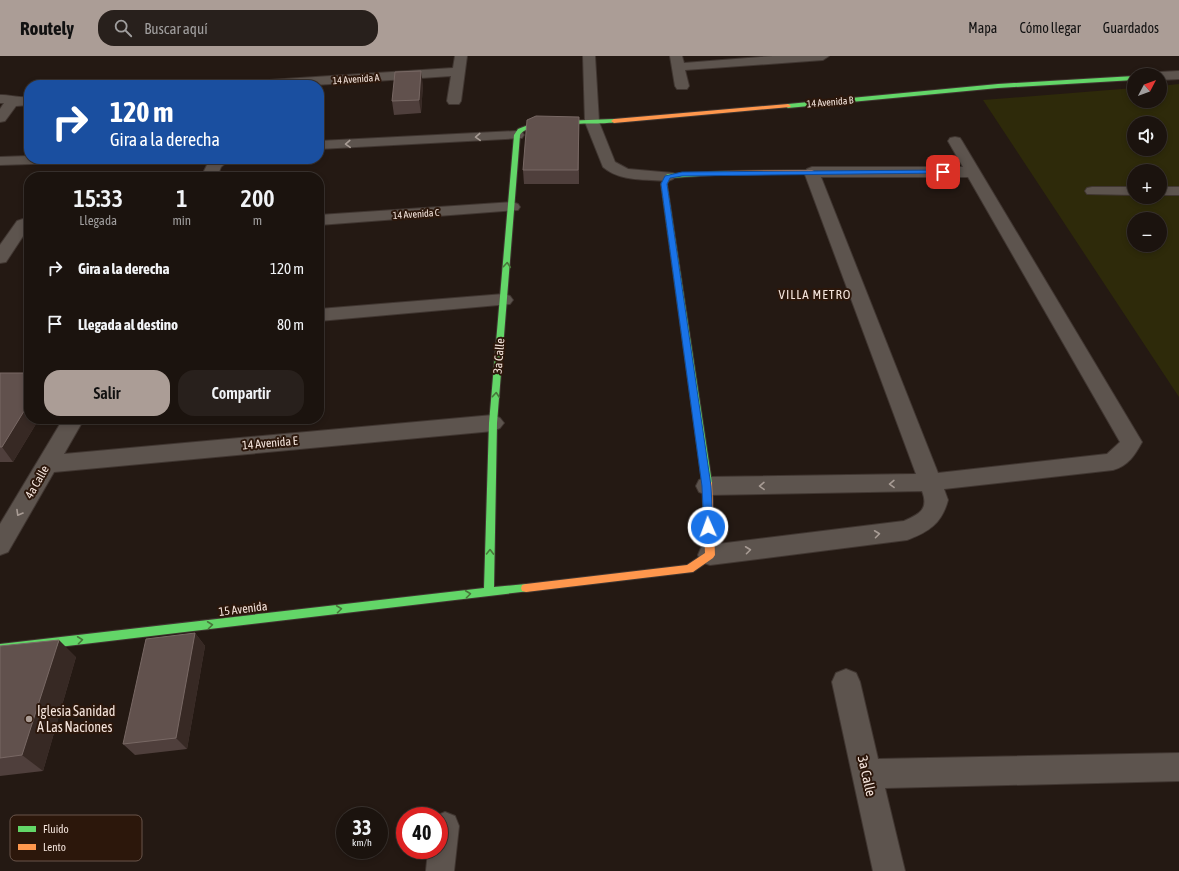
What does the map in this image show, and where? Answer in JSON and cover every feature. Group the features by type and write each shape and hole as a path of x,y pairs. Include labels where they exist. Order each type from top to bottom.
{"street":[{"path":"454,101 461,56"},
{"path":"589,56 592,122 608,164 614,169 626,173 668,176 682,174 812,172 973,172"},
{"path":"682,86 677,62 823,56"},
{"name":"14 Avenida A","path":"324,80 458,72"},
{"path":"1167,76 1179,75"},
{"name":"14 Avenida B","path":"522,131 546,123 623,121 998,86 1127,78"},
{"path":"0,118 6,100 24,101"},
{"path":"324,145 522,131"},
{"name":"3a Calle","path":"489,591 493,423 512,207 522,131"},
{"path":"707,486 931,482 1113,462 1126,451 1132,442 955,141"},
{"path":"0,161 24,162"},
{"path":"668,176 664,184 707,486 710,555 907,530 923,523 934,512 938,500 812,172"},
{"name":"14 Avenida C","path":"324,220 512,207"},
{"path":"0,258 23,224"},
{"path":"324,315 504,300"},
{"name":"14 Avenida E","path":"47,464 493,423"},
{"name":"4a Calle","path":"0,545 71,424"},
{"name":"15 Avenida","path":"0,650 489,591 689,569 710,555"},
{"name":"3a Calle","path":"846,682 889,871"},
{"path":"867,774 1179,767"}],"lane":[{"path":"1092,191 1127,191"},
{"path":"1167,191 1179,191"},
{"path":"440,871 441,859"}],"shaded area":[{"path":"1179,84 1179,397 983,100 1127,89 1127,108 1167,108 1167,85"}],"building":[{"path":"421,71 419,100 392,101 395,72"},
{"path":"536,116 579,117 578,170 523,170 527,120"},
{"path":"0,373 24,373 24,411 2,447 0,447"},
{"path":"195,633 176,738 123,744 146,639"},
{"path":"59,640 22,755 0,758 0,646"}],"traffic: fast":[{"path":"788,106 998,86 1127,78"},
{"path":"489,591 493,423 517,135 520,130 536,124 614,121"},
{"path":"707,483 664,184 668,176 728,173"},
{"path":"0,649 526,588"}],"traffic: slow":[{"path":"614,121 788,106"},
{"path":"728,173 812,172"},
{"path":"526,588 689,569 710,555 707,483"}],"place":[{"name":"Iglesia Sanidad A Las Naciones","path":"29,719"}],"district":[{"name":"VILLA METRO","path":"815,294"}],"route":[{"path":"708,527 707,486 664,184 668,176 682,174 812,172 943,172"}]}
